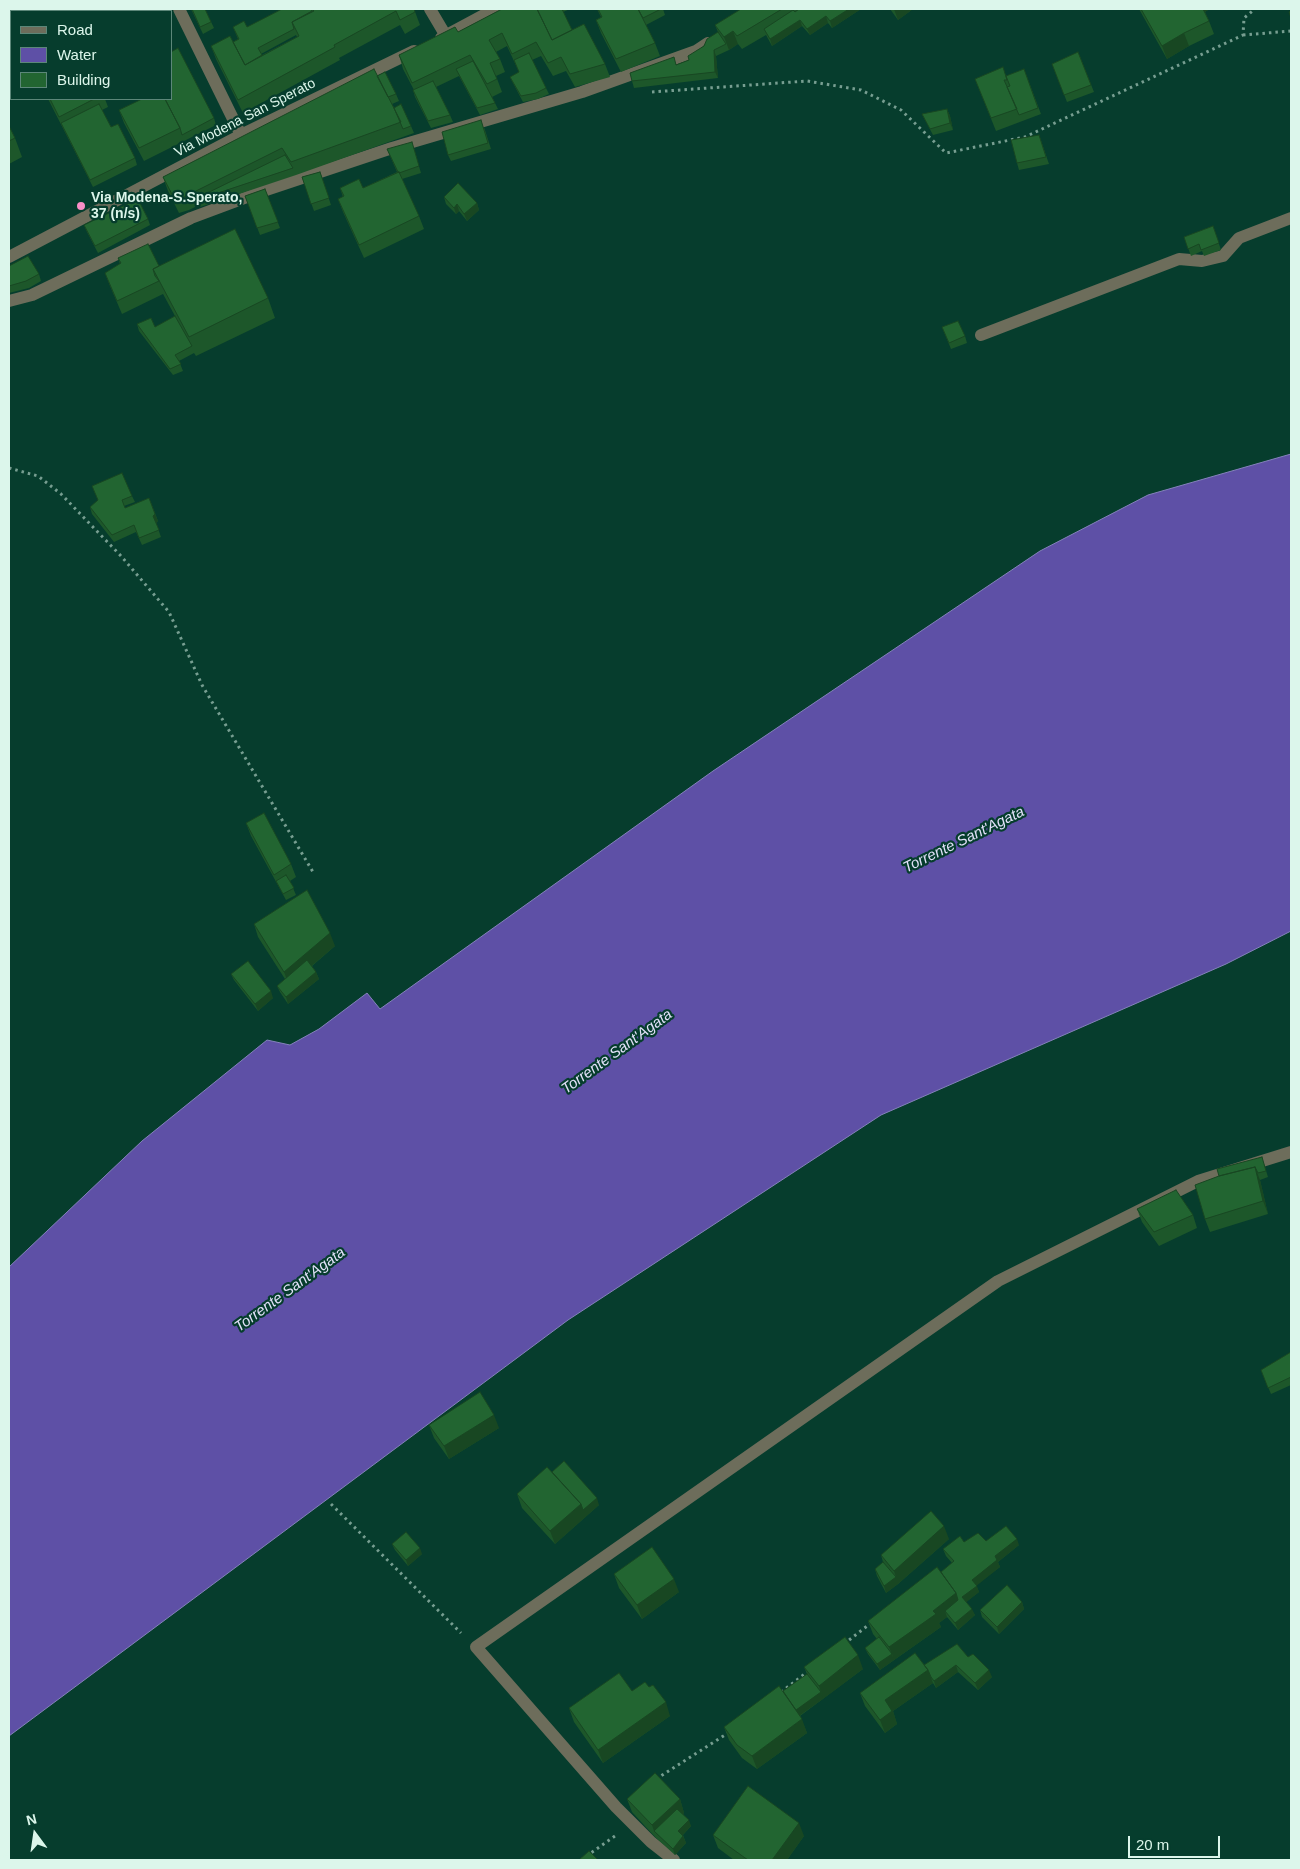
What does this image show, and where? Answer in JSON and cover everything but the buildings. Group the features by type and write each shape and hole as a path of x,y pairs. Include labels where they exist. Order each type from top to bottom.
{"street":[{"path":"179,9 242,135"},
{"path":"430,9 446,36"},
{"name":"Via Modena San Sperato","path":"9,257 242,135 446,36 495,9"},
{"path":"9,301 32,295 192,218 266,190 392,148 609,83 696,51 719,35"},
{"path":"981,335 1179,259 1202,261 1223,256 1239,238 1291,218"},
{"path":"674,1860 651,1842 616,1807 476,1647 998,1282 1198,1181 1291,1152"}],"path":[{"path":"1243,35 1244,18 1255,9"},
{"path":"645,93 807,81 861,90 901,110 946,153 1025,137 1243,35 1291,30"},
{"path":"9,468 38,476 61,494 121,556 169,612 202,685 313,872"},
{"path":"331,1504 476,1647"},
{"path":"839,1648 878,1618"},
{"path":"775,1697 815,1666"},
{"path":"648,1785 736,1727"},
{"path":"581,1860 633,1824"}],"water":[{"name":"Torrente Sant'Agata","path":"1291,454 1291,931 1226,964 881,1115 568,1320 9,1736 9,1267 142,1141 267,1040 290,1045 319,1029 367,993 380,1009 713,771 1040,551 1148,495"}],"place":[{"name":"Via Modena-S.Sperato, 37 (n/s)","path":"81,206"}]}
